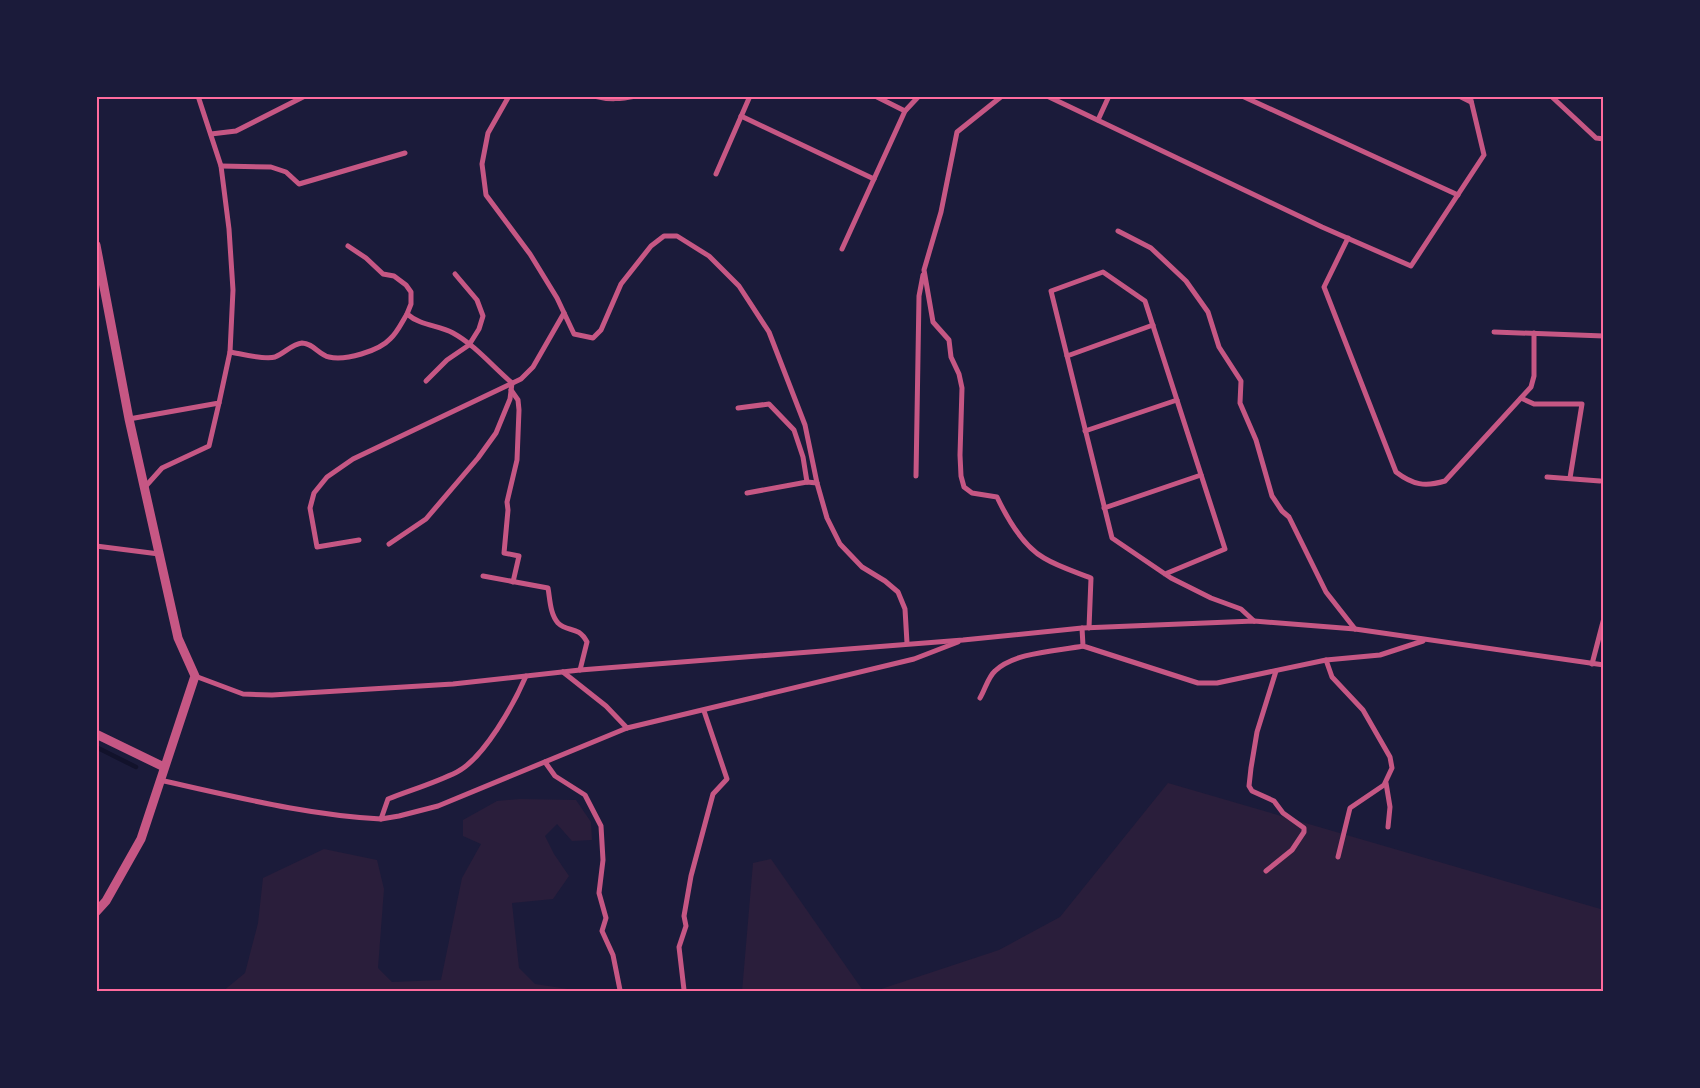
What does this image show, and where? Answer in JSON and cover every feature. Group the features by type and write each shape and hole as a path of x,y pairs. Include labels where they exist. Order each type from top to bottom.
{"street":[{"path":"145,488 162,468 209,446 230,352 232,281 229,229 222,166 198,96"},
{"path":"211,134 236,131 305,96"},
{"path":"510,96 488,133 482,164 486,195 530,254 574,334 593,338 601,330 621,284 651,246 664,236 677,236 709,256 739,286 769,332 805,424 817,483 827,518 840,544 862,568 885,581 898,592 905,609 907,644"},
{"path":"594,96 604,99 620,99 636,96"},
{"path":"716,174 750,96"},
{"path":"875,96 906,111"},
{"path":"842,249 906,111 919,96"},
{"path":"916,476 919,296 924,270 941,212 957,132 1002,96"},
{"path":"1047,96 1411,266 1484,154 1471,99 1459,96"},
{"path":"1098,120 1109,96"},
{"path":"1242,96 1458,195"},
{"path":"1551,96 1596,138 1604,139"},
{"path":"741,116 874,179"},
{"path":"222,166 271,167 286,172 299,184 406,153"},
{"path":"1118,231 1151,248 1186,281 1208,312 1219,347 1241,381 1240,403 1256,440 1272,496 1282,511 1289,517 1326,592 1355,629"},
{"path":"1348,238 1324,287 1396,472 1406,480 1433,485 1445,481 1531,387 1534,376 1534,333"},
{"path":"96,245 129,419 178,638 195,676 141,839 106,901 96,912"},
{"path":"230,352 258,357 274,357 293,346 304,343 330,358 348,357 377,348 390,339 408,314 411,304 411,292 406,285 394,276 383,274 366,258 348,246"},
{"path":"924,270 933,322 949,340 951,357 959,374 962,388 960,455 961,476 964,487 972,493 997,497 1009,521 1043,558 1091,578 1089,628"},
{"path":"1165,574 1225,549 1145,301 1103,272 1052,291 1066,356 1112,538 1165,574 1212,598 1241,609 1254,622"},
{"path":"426,381 447,360 469,345 479,329 482,316 477,300 455,274"},
{"path":"359,540 317,548 310,508 314,493 327,477 353,459 521,379 533,367 564,313"},
{"path":"408,314 414,320 430,326 443,328 456,334 512,383"},
{"path":"1066,356 1153,325"},
{"path":"1494,332 1604,336"},
{"path":"390,544 426,519 478,458 496,433 510,399 512,383"},
{"path":"511,390 518,400 519,410 517,460 507,502 504,552 519,556 513,582"},
{"path":"1521,398 1534,404 1582,404 1570,478"},
{"path":"1085,431 1177,400"},
{"path":"129,419 219,403"},
{"path":"738,408 769,404 794,430 803,458 807,482"},
{"path":"1104,508 1201,475"},
{"path":"1547,477 1600,480"},
{"path":"747,493 807,482 817,483"},
{"path":"96,546 160,554"},
{"path":"483,576 548,588 552,612 558,624 582,633 587,642 580,670"},
{"path":"1592,664 1604,618"},
{"path":"195,676 243,694 272,695 453,684 580,670 963,640 1082,628 1254,622 1355,629 1604,665"},
{"path":"1082,628 1084,646"},
{"path":"159,780 297,810 348,818 381,819 399,816 438,806 627,728 914,659 963,640"},
{"path":"980,698 993,672 1005,663 1023,657 1084,646 1198,683 1217,683 1326,660 1380,655 1426,640"},
{"path":"1326,660 1332,677 1362,710 1390,757 1392,768 1384,785 1350,808 1338,857"},
{"path":"1266,871 1292,850 1304,832 1304,828 1283,813 1274,801 1252,790 1250,786 1251,768 1258,732 1276,671"},
{"path":"563,672 606,706 627,728"},
{"path":"381,819 388,799 458,772 481,752 515,701 526,676"},
{"path":"684,990 679,947 686,926 684,916 691,876 713,794 727,779 704,711"},
{"path":"96,734 164,768"},
{"path":"546,762 555,776 585,795 601,826 603,860 599,893 606,918 602,931 613,955 620,990"},
{"path":"1386,782 1390,807 1388,827"}],"shaded area":[{"path":"1168,783 1604,910 1604,992 872,992 999,950 1060,917"},
{"path":"520,799 576,800 591,822 592,840 572,841 557,824 545,836 554,854 569,876 553,899 512,903 519,968 535,984 588,992 222,992 245,973 258,923 263,878 324,849 377,860 384,889 378,968 392,982 441,980 462,878 481,844 463,836 463,820 497,801"},
{"path":"771,859 864,992 742,992 753,863"}],"waterway":[{"path":"96,747 136,767"}]}
